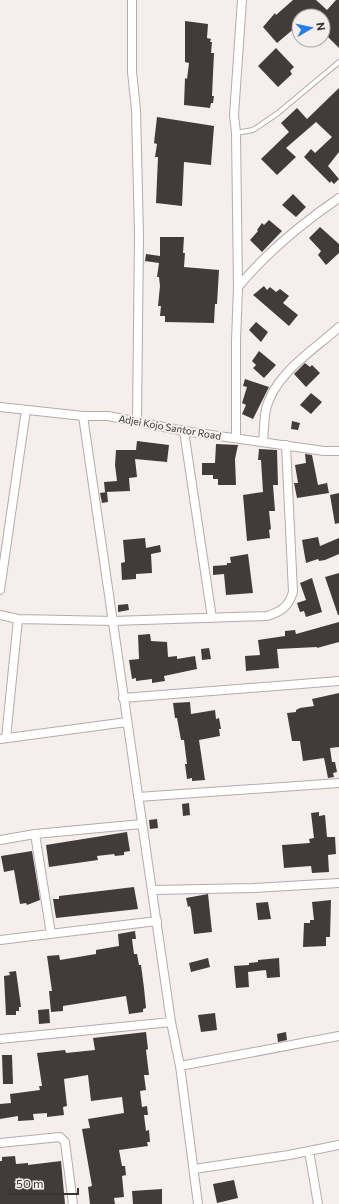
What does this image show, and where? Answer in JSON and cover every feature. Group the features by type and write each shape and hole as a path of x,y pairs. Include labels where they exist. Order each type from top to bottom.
{"street":[{"path":"132,0 132,72 136,109 139,235 137,420"},
{"path":"236,438 238,287 236,133 234,115 242,0"},
{"path":"238,287 257,264 301,225 339,198"},
{"path":"263,442 266,408 276,387 294,366 339,327"},
{"name":"Adjei Kojo Santor Road","path":"0,407 83,416 108,416 137,420 184,431 324,451 339,451"},
{"path":"0,590 26,410"},
{"path":"83,416 123,698 180,1066 198,1204"},
{"path":"184,431 212,618"},
{"path":"0,615 18,619 113,621 267,616 278,613 290,602 293,592 286,445"},
{"path":"18,619 3,738 127,722"},
{"path":"123,698 339,681"},
{"path":"138,797 339,783"},
{"path":"0,840 35,834 142,824"},
{"path":"35,834 51,934"},
{"path":"153,890 253,888 339,882"},
{"path":"0,940 157,921"},
{"path":"0,1039 172,1022"},
{"path":"180,1066 339,1036"},
{"path":"0,1143 60,1137 65,1142 73,1204"},
{"path":"194,1169 289,1155 339,1145"},
{"path":"310,1151 318,1204"}],"lane":[{"path":"236,133 254,130 278,113 339,62"}],"building":[{"path":"293,0 316,0 325,8 291,8 291,31 277,43 263,27 275,13 276,15"},
{"path":"336,0 339,0 339,48 331,40 331,8 329,8"},
{"path":"185,21 208,24 207,38 211,39 211,53 214,53 212,96 214,96 213,103 211,103 210,108 184,105 185,78 187,79 189,63 185,62"},
{"path":"276,48 294,67 290,71 292,74 278,87 258,66"},
{"path":"339,88 339,152 328,166 339,179 334,184 331,181 330,183 304,157 311,149 315,153 332,137 316,122 286,148 296,157 277,175 261,159 289,132 281,123 297,108 307,119"},
{"path":"157,117 214,126 211,165 184,162 182,206 156,203 158,157 155,157 157,144 154,143"},
{"path":"293,194 306,207 296,217 282,205"},
{"path":"269,220 282,231 262,252 250,240 258,231 257,230 262,223 264,225"},
{"path":"320,227 339,244 339,253 326,265 318,255 321,251 309,238"},
{"path":"160,237 184,237 184,267 219,270 217,304 215,304 214,323 165,322 165,316 160,316 161,306 158,306 160,286 159,277 157,277 159,263 145,261 146,254 160,256"},
{"path":"264,286 267,290 270,287 276,292 280,289 289,296 283,303 298,315 289,326 253,295"},
{"path":"256,322 268,332 261,342 249,330"},
{"path":"259,351 276,365 264,378 253,368 256,365 252,361"},
{"path":"305,363 310,367 312,365 320,373 306,387 294,374"},
{"path":"245,379 269,387 253,419 242,414 246,405 242,403 247,387 243,386"},
{"path":"311,393 322,402 311,414 300,405"},
{"path":"292,421 300,423 298,430 291,429"},
{"path":"137,441 169,445 167,462 135,459 137,477 129,478 130,491 105,492 104,482 117,481 115,465 116,450 136,450"},
{"path":"216,444 238,445 235,459 236,485 218,485 218,479 213,479 213,475 202,475 202,463 215,463"},
{"path":"259,449 277,450 278,485 273,485 275,511 269,511 271,529 269,530 270,538 247,541 243,495 263,492 261,460 258,460"},
{"path":"305,454 312,455 318,485 327,483 329,493 297,498 294,483 298,483 295,465 306,463"},
{"path":"107,492 108,502 102,503 100,493"},
{"path":"339,493 339,523 335,524 330,495"},
{"path":"318,537 320,546 339,538 339,554 325,560 319,561 318,559 306,563 302,540"},
{"path":"145,538 146,548 160,545 161,552 151,554 152,573 136,574 136,579 122,580 121,563 125,562 123,540"},
{"path":"248,554 253,593 226,595 224,574 213,575 213,566 227,565 227,563 231,563 230,557"},
{"path":"339,573 339,615 338,615 325,577"},
{"path":"312,578 322,612 306,617 304,611 300,612 297,603 306,600 300,583"},
{"path":"128,604 129,610 118,612 118,605"},
{"path":"339,622 339,642 317,648 277,649 279,668 246,671 245,656 260,655 258,640 285,636 285,631 295,630 296,634"},
{"path":"150,634 151,641 167,642 168,657 177,656 177,659 195,656 197,669 164,676 165,681 152,683 152,679 136,681 136,678 132,679 129,660 139,659 138,635"},
{"path":"209,648 211,659 202,660 201,649"},
{"path":"339,693 339,747 330,748 332,762 335,762 337,772 333,773 334,777 328,778 324,758 303,761 300,741 292,741 287,713 296,712 296,710 300,708 314,706 312,699"},
{"path":"190,702 191,714 215,710 216,719 219,718 221,729 219,729 220,736 199,740 205,780 192,781 192,778 187,779 184,740 181,740 177,718 175,718 173,703"},
{"path":"189,803 190,815 183,816 182,804"},
{"path":"319,812 319,816 325,815 327,837 335,837 336,854 328,855 329,872 312,873 311,866 284,868 282,845 310,843 309,839 314,838 311,813"},
{"path":"157,819 158,828 150,829 149,820"},
{"path":"127,832 130,851 124,852 124,855 115,856 114,854 97,856 98,860 49,867 46,845"},
{"path":"32,851 40,900 27,905 26,903 20,904 14,870 4,872 1,856"},
{"path":"134,887 138,909 56,918 53,899 59,899 59,896"},
{"path":"208,894 212,932 194,934 191,910 190,906 188,907 186,898"},
{"path":"331,900 330,937 326,937 326,946 303,947 304,923 310,923 310,920 314,920 312,902"},
{"path":"268,902 271,919 258,920 256,903"},
{"path":"135,931 136,939 132,939 134,954 137,954 139,965 141,965 146,1008 143,1009 143,1012 129,1014 126,996 63,1006 63,1011 51,1012 49,991 52,991 47,956 59,955 60,960 96,954 96,950 119,946 118,934"},
{"path":"208,958 210,967 191,972 189,963"},
{"path":"279,958 280,977 267,978 266,970 248,972 249,987 236,988 234,966 249,965 249,963 258,962 258,960"},
{"path":"16,971 21,1007 19,1007 19,1011 16,1011 16,1015 6,1015 4,976 10,975 9,972"},
{"path":"49,1009 50,1023 39,1024 38,1010"},
{"path":"215,1013 217,1030 201,1032 198,1015"},
{"path":"146,1032 148,1049 146,1050 149,1075 144,1075 146,1090 140,1091 142,1107 147,1106 148,1115 144,1115 146,1131 149,1130 150,1142 147,1142 148,1146 119,1150 122,1166 125,1166 126,1175 122,1176 124,1197 114,1198 115,1204 90,1204 88,1187 92,1186 82,1129 90,1128 88,1119 124,1113 122,1097 91,1101 88,1075 64,1079 67,1106 63,1107 64,1115 47,1117 47,1113 33,1114 34,1120 18,1121 18,1116 0,1119 0,1104 11,1103 10,1094 40,1090 39,1086 42,1086 37,1053 65,1050 66,1053 95,1050 93,1038"},
{"path":"286,1032 287,1040 278,1042 277,1034"},
{"path":"2,1055 12,1055 13,1084 3,1084"},
{"path":"15,1156 16,1164 28,1163 28,1165 61,1161 65,1204 0,1204 0,1161 2,1161 2,1157"},
{"path":"234,1180 238,1198 217,1203 213,1184"},
{"path":"162,1189 162,1204 133,1204 132,1191"}]}
